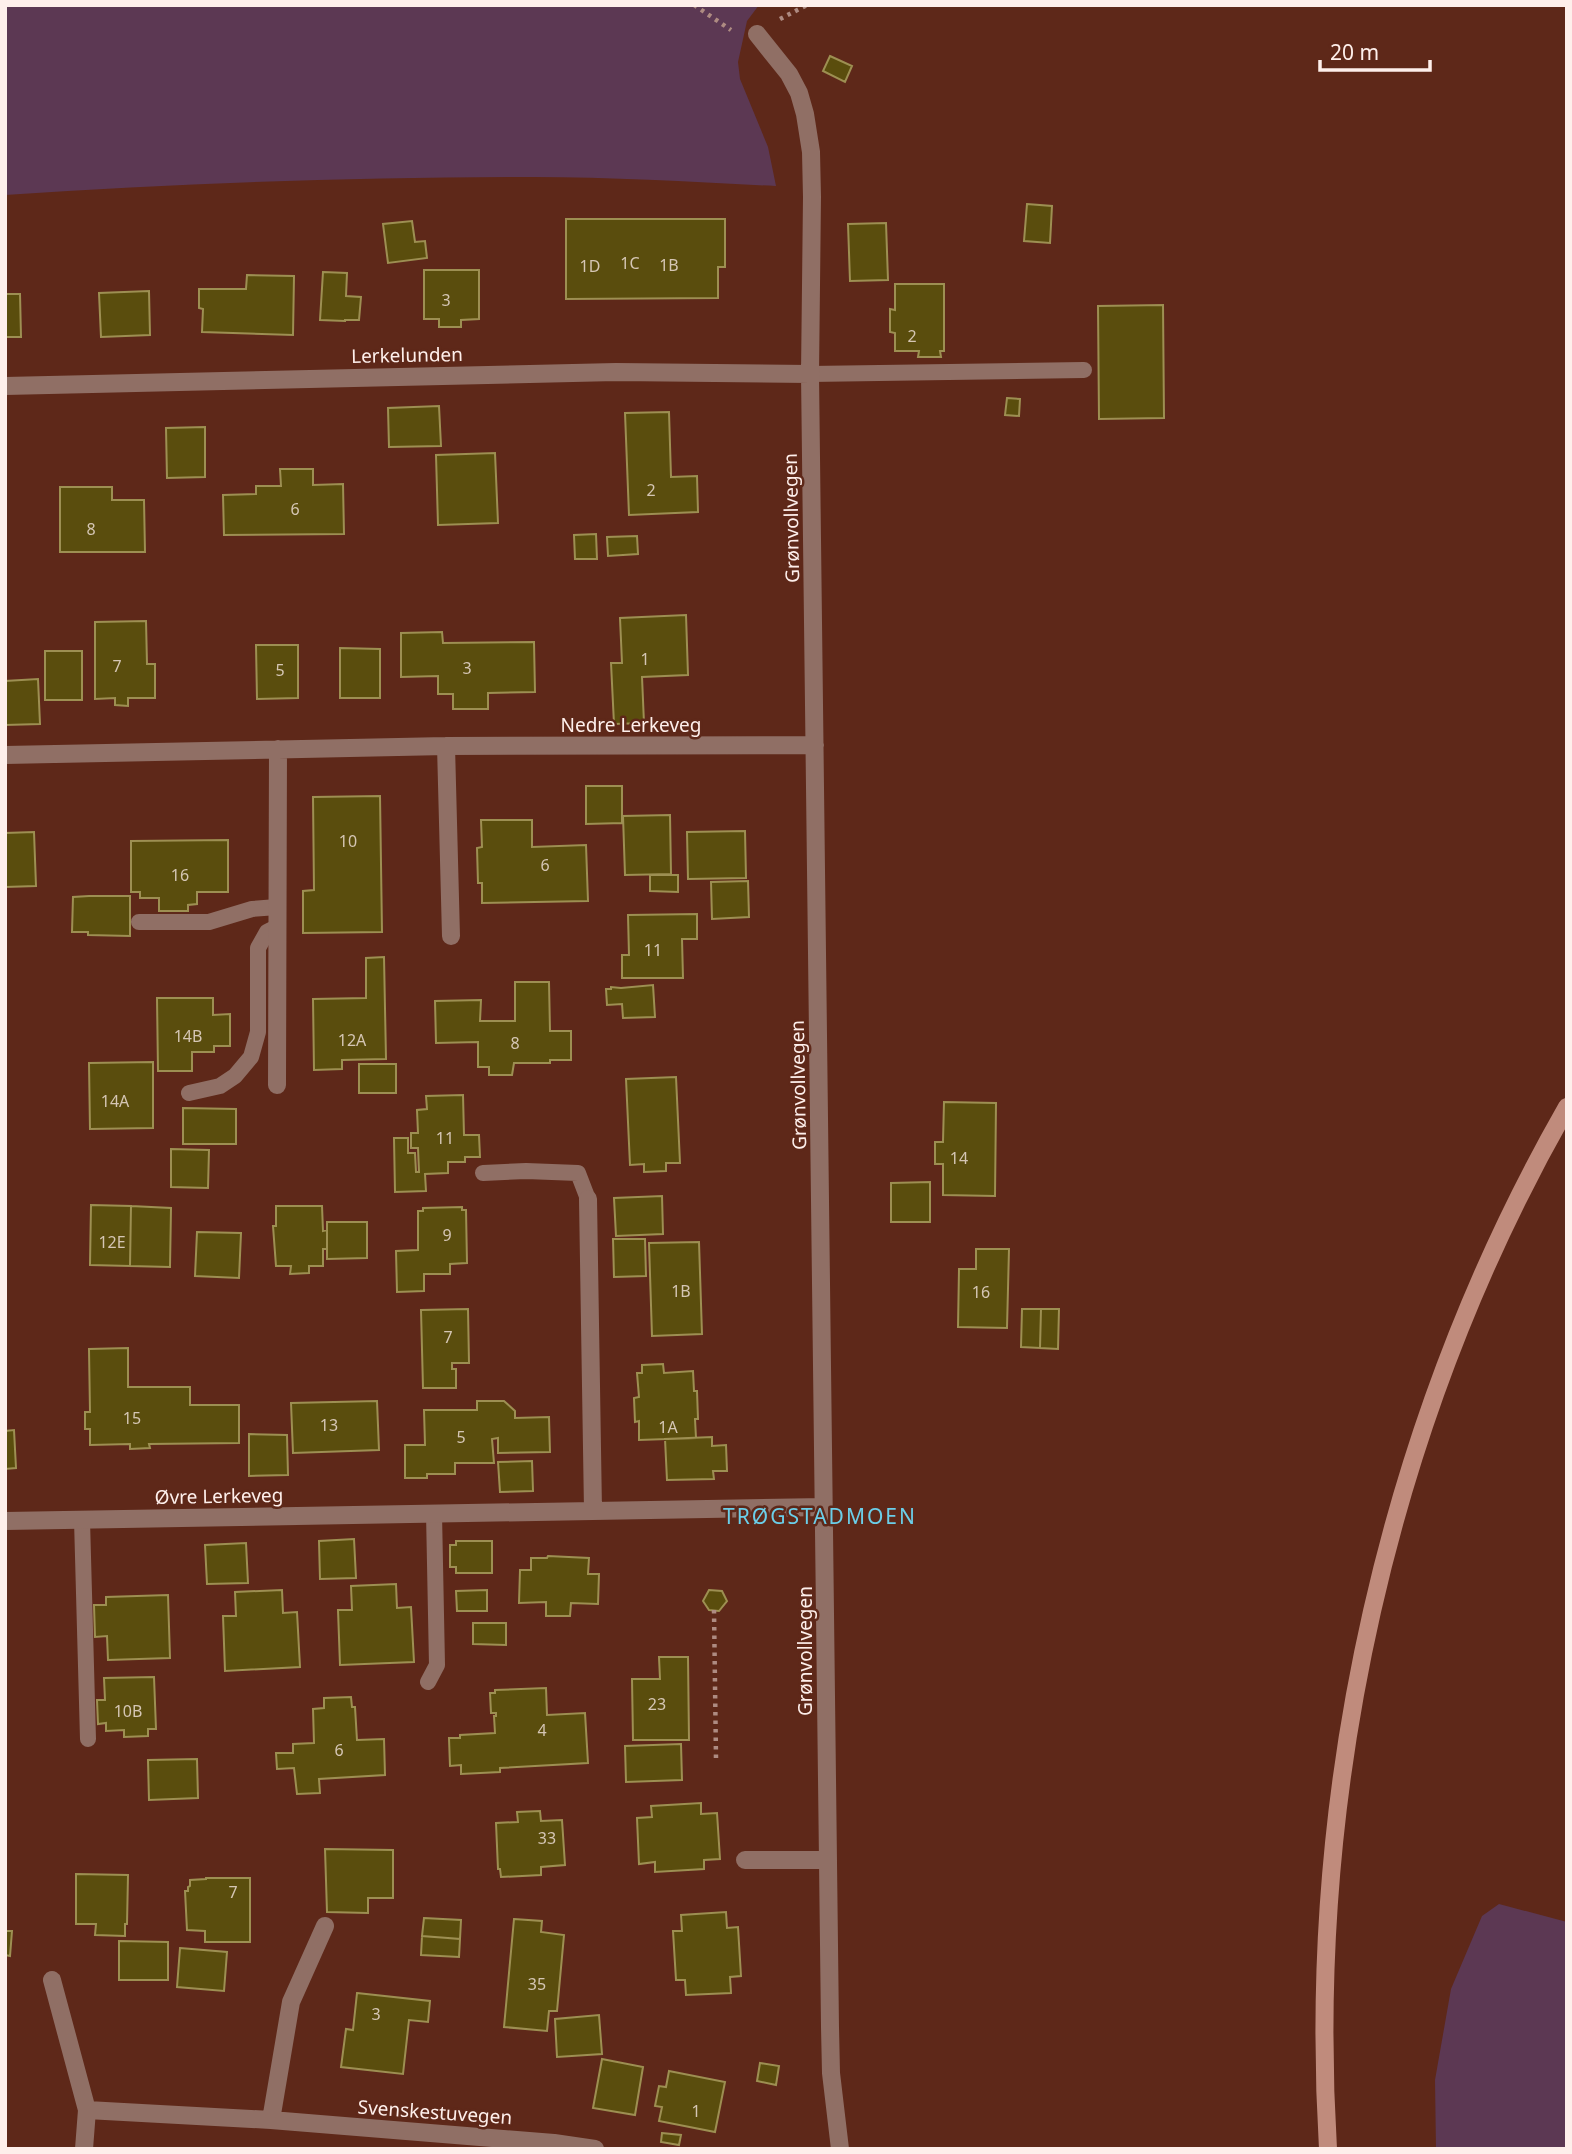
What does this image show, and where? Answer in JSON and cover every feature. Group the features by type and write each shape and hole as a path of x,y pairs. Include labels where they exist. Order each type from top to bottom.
{"main road":[{"path":"1328,2149 1324,2026 1328,1914 1336,1824 1351,1718 1375,1598 1413,1461 1461,1326 1515,1206 1567,1107"}],"street":[{"name":"Grønvollvegen","path":"757,34 789,74 799,93 811,152 810,374 831,2073 840,2149"},
{"name":"Lerkelunden","path":"5,386 616,372 810,374"},
{"name":"Nedre Lerkeveg","path":"5,755 446,746 815,746"},
{"path":"446,746 452,936"},
{"path":"276,1085 278,749"},
{"path":"588,1199 593,1510"},
{"name":"Øvre Lerkeveg","path":"5,1521 824,1507"},
{"path":"745,1860 828,1860"},
{"path":"271,2120 291,2002 326,1926"},
{"path":"52,1980 87,2110 83,2149"},
{"name":"Svenskestuvegen","path":"87,2110 271,2120 554,2143 595,2149"}],"lane":[{"path":"810,374 1084,370"},
{"path":"139,922 209,922 252,909 277,907"},
{"path":"189,1093 220,1086 235,1076 251,1057 257,1032 258,948 267,932 277,927"},
{"path":"483,1172 578,1173 588,1199"},
{"path":"428,1682 437,1665 434,1513"},
{"path":"82,1520 88,1739"}],"path":[{"path":"694,5 737,33 757,34"},
{"path":"714,1610 716,1759"}],"shaded area":[{"path":"5,5 759,5 747,21 738,62 740,79 768,147 776,186 594,178 467,177 203,184 5,195"},
{"path":"1499,1904 1567,1922 1567,2149 1436,2149 1435,2080 1451,1989 1482,1916"}],"building":[{"path":"830,56 852,66 845,82 823,71"},
{"path":"1027,204 1052,206 1050,243 1024,241"},
{"path":"566,219 725,219 725,267 718,267 718,298 566,299"},
{"path":"412,221 415,242 425,241 427,258 388,263 383,224"},
{"path":"886,223 888,280 850,281 848,224"},
{"path":"424,270 479,270 479,319 461,320 461,327 439,327 439,319 424,319"},
{"path":"323,272 347,273 346,296 361,297 359,320 320,320"},
{"path":"247,275 294,276 293,335 202,332 203,309 199,308 199,289 246,289"},
{"path":"895,284 944,284 944,351 940,351 941,357 918,357 919,351 895,351 895,333 890,332 890,309 895,310"},
{"path":"149,291 150,335 101,337 99,293"},
{"path":"5,294 20,294 21,337 5,337"},
{"path":"1163,305 1164,418 1099,419 1098,306"},
{"path":"1007,398 1020,399 1019,416 1005,415"},
{"path":"439,406 441,446 389,447 388,408"},
{"path":"669,412 671,477 697,476 698,512 629,515 625,413"},
{"path":"205,427 205,477 167,478 166,428"},
{"path":"495,453 498,523 438,525 436,455"},
{"path":"280,469 313,469 313,485 343,484 344,534 224,535 223,495 256,494 256,486 281,486"},
{"path":"60,487 112,487 112,500 144,500 145,552 60,552"},
{"path":"596,534 597,559 575,559 574,535"},
{"path":"637,536 638,554 608,556 607,537"},
{"path":"686,615 688,675 642,677 644,723 614,724 611,663 622,663 620,618"},
{"path":"146,621 147,664 155,664 155,698 128,698 128,706 115,705 115,698 95,699 95,622"},
{"path":"442,632 443,643 534,642 535,692 488,693 488,709 453,709 453,694 438,694 438,676 401,677 401,633"},
{"path":"256,645 298,645 298,698 257,699"},
{"path":"340,648 380,649 380,698 340,698"},
{"path":"45,651 82,651 82,700 45,700"},
{"path":"38,679 40,724 5,725 5,681"},
{"path":"586,786 622,786 622,823 586,824"},
{"path":"380,796 382,932 303,933 303,891 314,890 313,797"},
{"path":"670,815 671,874 625,875 623,816"},
{"path":"481,820 532,820 532,847 586,845 588,901 482,903 482,883 478,883 477,848 482,847"},
{"path":"745,831 746,878 688,879 687,832"},
{"path":"34,832 36,886 5,887 5,833"},
{"path":"228,840 228,892 197,892 197,904 188,905 188,911 159,911 159,898 140,898 140,892 131,892 131,841"},
{"path":"650,875 678,875 678,892 650,891"},
{"path":"748,881 749,917 712,919 711,882"},
{"path":"130,896 130,936 72,932 73,897"},
{"path":"697,914 697,939 682,939 683,978 622,978 622,955 629,955 628,915"},
{"path":"384,957 386,1059 342,1060 342,1069 314,1070 313,999 366,998 366,958"},
{"path":"515,982 549,982 550,1031 571,1031 571,1060 514,1063 512,1075 489,1075 489,1067 478,1067 478,1042 436,1043 435,1001 481,1000 480,1021 515,1021"},
{"path":"653,985 655,1017 623,1018 622,1004 607,1005 606,989"},
{"path":"157,998 213,998 213,1015 230,1014 230,1046 214,1046 214,1052 192,1052 192,1071 158,1071"},
{"path":"153,1062 153,1128 90,1129 89,1063"},
{"path":"359,1064 396,1064 396,1093 359,1093"},
{"path":"676,1077 680,1163 666,1163 666,1171 644,1172 644,1164 630,1165 626,1079"},
{"path":"463,1095 464,1135 479,1135 480,1157 465,1157 465,1162 448,1162 448,1173 425,1174 426,1191 395,1192 394,1138 408,1138 408,1153 415,1153 416,1172 419,1172 418,1148 411,1148 411,1133 418,1133 417,1110 427,1109 426,1096"},
{"path":"944,1102 996,1103 995,1196 943,1195 943,1164 935,1164 935,1142 943,1142"},
{"path":"183,1108 236,1109 236,1144 183,1144"},
{"path":"171,1149 209,1150 208,1188 171,1187"},
{"path":"930,1182 930,1222 891,1222 891,1183"},
{"path":"662,1196 663,1234 616,1236 614,1198"},
{"path":"91,1205 131,1206 130,1266 90,1265"},
{"path":"131,1206 171,1208 170,1267 130,1266"},
{"path":"276,1206 322,1206 323,1231 327,1230 323,1266 309,1266 309,1273 290,1274 291,1266 276,1266 273,1226 276,1226"},
{"path":"462,1207 462,1210 466,1210 467,1263 450,1264 450,1274 424,1274 424,1291 397,1292 396,1251 418,1250 418,1211 423,1211 423,1208"},
{"path":"327,1222 367,1222 367,1258 327,1259"},
{"path":"197,1232 241,1233 239,1278 195,1276"},
{"path":"613,1239 645,1239 646,1276 614,1277"},
{"path":"699,1242 702,1334 652,1336 649,1243"},
{"path":"976,1249 1009,1249 1007,1328 958,1327 959,1269 976,1269"},
{"path":"468,1309 469,1363 452,1363 452,1369 456,1369 456,1388 423,1388 421,1310"},
{"path":"1022,1309 1041,1309 1040,1348 1021,1347"},
{"path":"1041,1309 1059,1309 1058,1349 1040,1348"},
{"path":"128,1348 128,1387 190,1387 190,1405 239,1405 239,1443 149,1444 150,1448 130,1449 130,1444 90,1445 90,1429 85,1429 85,1412 90,1412 89,1349"},
{"path":"663,1364 664,1373 693,1371 694,1391 697,1391 696,1438 639,1440 639,1421 635,1422 634,1398 639,1397 637,1373 642,1373 642,1365"},
{"path":"377,1401 379,1450 293,1453 291,1403"},
{"path":"477,1401 504,1401 515,1411 515,1418 549,1417 550,1452 498,1453 498,1438 492,1439 494,1463 455,1463 455,1474 427,1474 427,1478 405,1478 405,1445 425,1445 424,1410 477,1410"},
{"path":"14,1430 16,1468 5,1469 5,1431"},
{"path":"249,1434 287,1435 288,1475 249,1476"},
{"path":"712,1437 712,1446 726,1445 727,1471 713,1471 714,1479 667,1480 665,1439"},
{"path":"532,1461 533,1491 500,1492 498,1462"},
{"path":"354,1539 356,1578 320,1579 319,1541"},
{"path":"456,1541 492,1541 492,1573 456,1573 456,1567 450,1567 450,1545 456,1545"},
{"path":"246,1543 248,1583 207,1584 205,1545"},
{"path":"531,1558 589,1558 588,1574 599,1574 598,1604 571,1603 570,1616 546,1616 546,1602 519,1603 520,1570 531,1570"},
{"path":"396,1584 397,1608 411,1607 414,1662 340,1665 338,1610 352,1610 351,1586"},
{"path":"282,1590 283,1613 297,1612 300,1667 225,1671 223,1616 236,1616 235,1592"},
{"path":"487,1590 487,1611 457,1611 456,1591"},
{"path":"709,1590 722,1591 727,1601 719,1611 709,1610 703,1601"},
{"path":"168,1595 170,1658 108,1660 107,1636 95,1637 94,1605 106,1605 106,1597"},
{"path":"473,1623 506,1623 506,1645 473,1644"},
{"path":"659,1657 688,1657 689,1740 633,1740 632,1679 660,1679"},
{"path":"154,1677 156,1729 148,1729 148,1736 124,1737 124,1730 106,1731 106,1723 98,1724 97,1700 105,1700 104,1678"},
{"path":"546,1688 547,1715 585,1713 588,1763 500,1768 500,1772 461,1774 461,1765 450,1766 449,1738 495,1733 496,1713 491,1713 490,1693 495,1693 495,1690"},
{"path":"351,1697 352,1707 355,1707 357,1740 384,1739 385,1775 319,1779 320,1793 297,1794 294,1768 277,1769 276,1753 293,1753 293,1744 314,1743 313,1709 324,1708 324,1698"},
{"path":"681,1744 682,1780 626,1782 625,1746"},
{"path":"197,1759 198,1798 149,1800 148,1760"},
{"path":"701,1803 701,1814 717,1813 720,1859 704,1860 704,1869 655,1872 655,1862 639,1864 637,1818 652,1817 651,1806"},
{"path":"540,1811 541,1821 562,1820 565,1865 541,1867 541,1875 501,1877 498,1869 496,1823 518,1822 517,1812"},
{"path":"325,1849 393,1850 393,1898 368,1898 368,1913 327,1912"},
{"path":"76,1874 128,1875 125,1936 95,1935 96,1924 76,1924"},
{"path":"250,1878 250,1942 205,1942 205,1931 187,1930 185,1891 188,1891 190,1880"},
{"path":"726,1912 727,1928 738,1927 741,1976 730,1977 731,1993 686,1995 685,1980 676,1980 673,1931 682,1931 681,1915"},
{"path":"424,1918 461,1920 460,1939 422,1936"},
{"path":"514,1919 542,1921 541,1932 564,1935 557,2011 549,2011 547,2031 504,2027"},
{"path":"5,1931 12,1931 10,1956 5,1955"},
{"path":"422,1936 460,1939 459,1957 421,1955"},
{"path":"119,1941 168,1942 168,1980 119,1980"},
{"path":"180,1948 227,1952 224,1991 177,1987"},
{"path":"357,1993 430,2001 428,2022 409,2020 403,2074 341,2067 346,2029 353,2030"},
{"path":"599,2015 602,2054 557,2057 555,2019"},
{"path":"602,2059 643,2067 635,2115 593,2108"},
{"path":"760,2063 779,2066 776,2085 757,2081"},
{"path":"669,2071 725,2082 715,2132 659,2121 662,2107 655,2106 659,2086 666,2087"},
{"path":"662,2133 681,2135 679,2145 661,2142"}],"district":[{"name":"TRØGSTADMOEN","path":"820,1516"}]}
